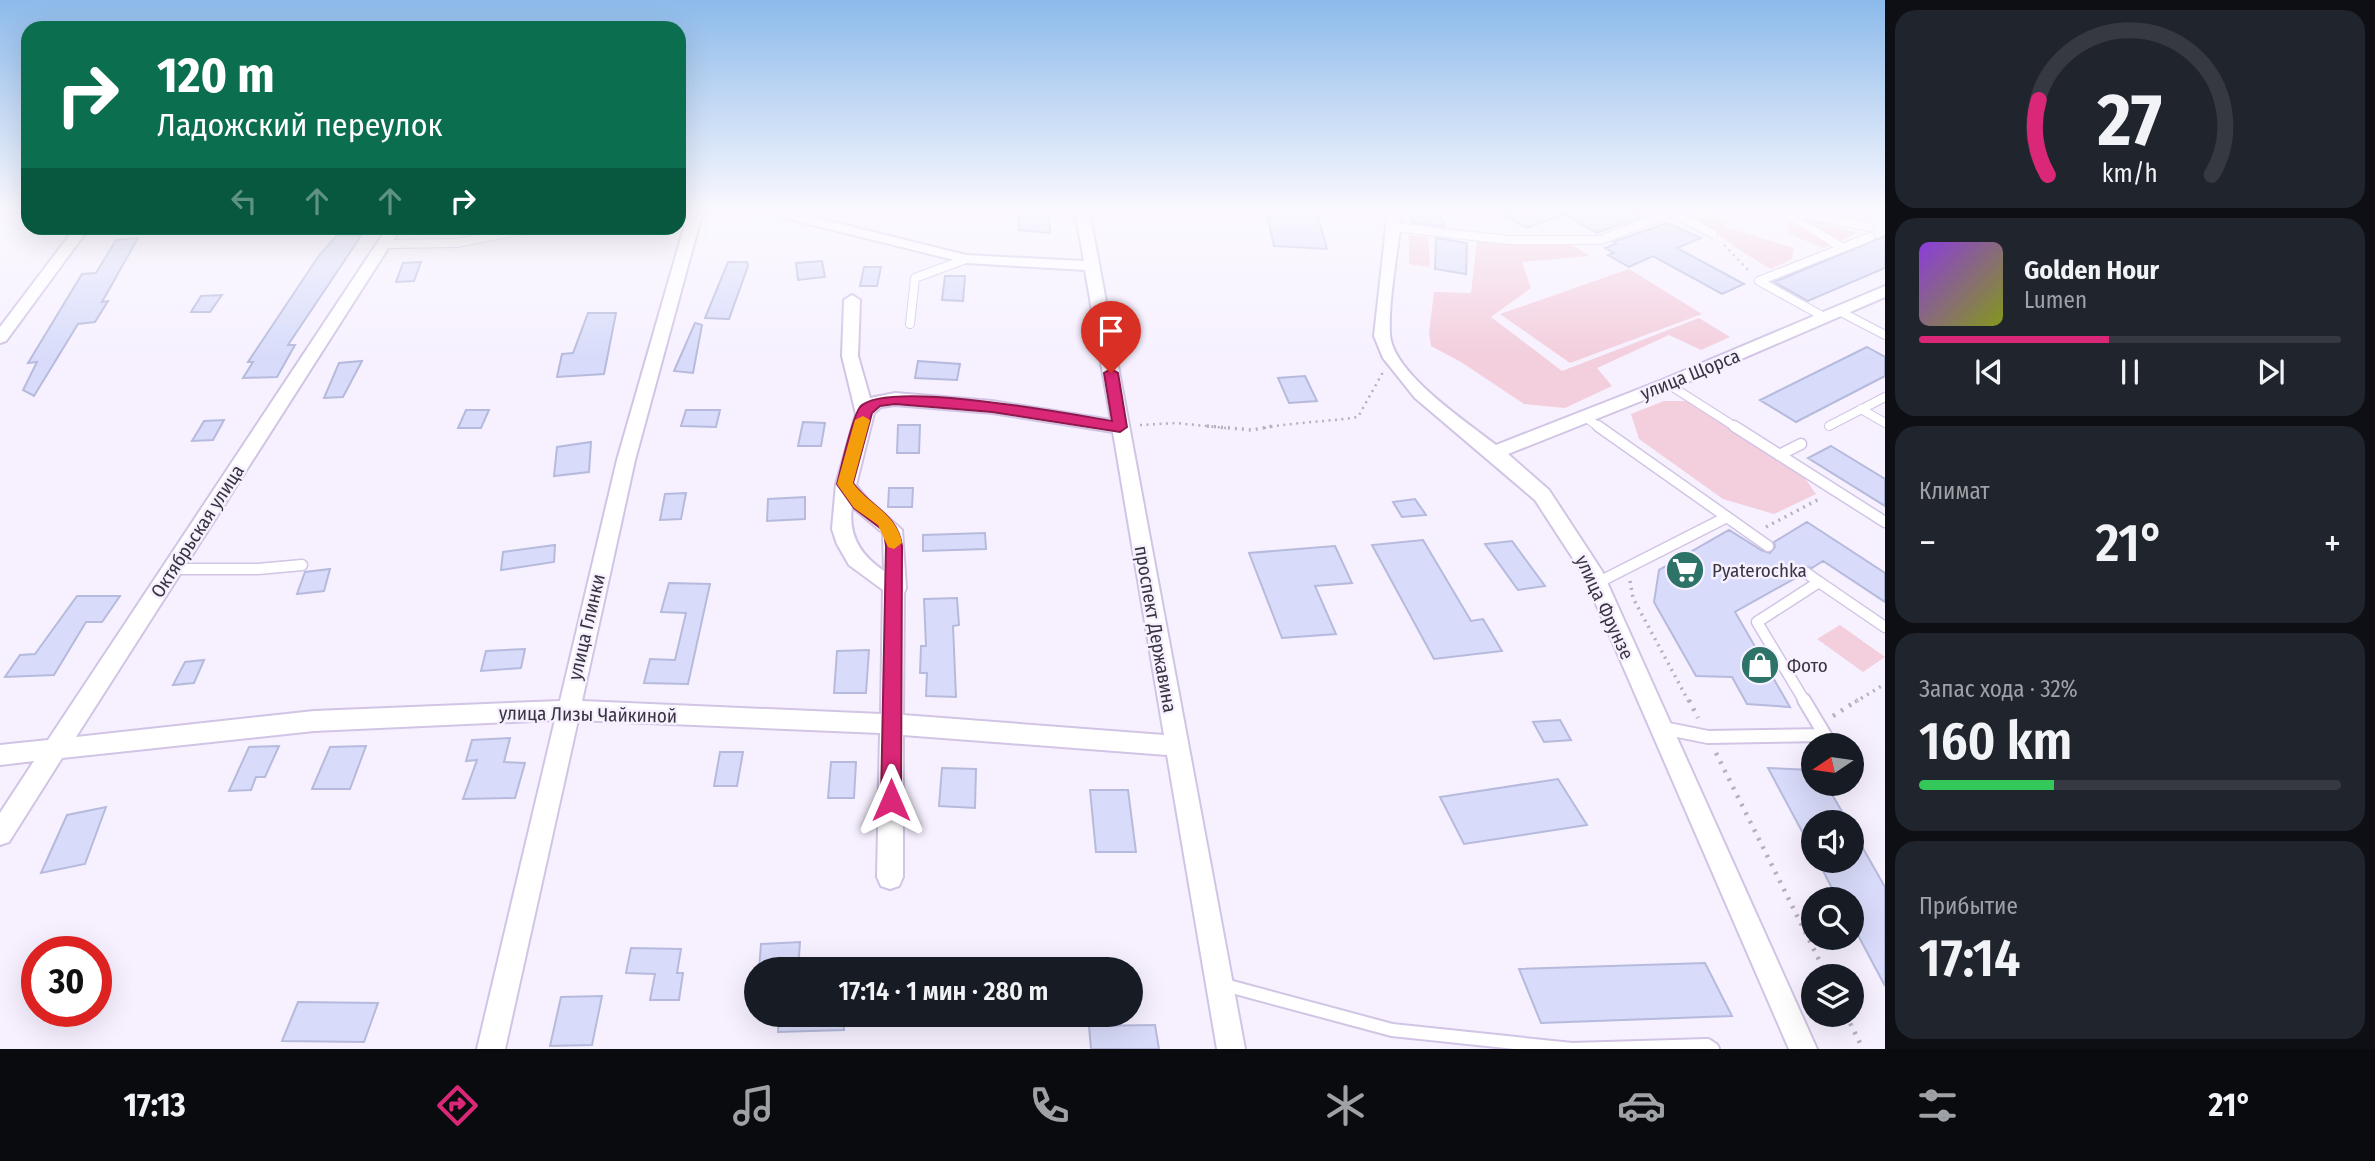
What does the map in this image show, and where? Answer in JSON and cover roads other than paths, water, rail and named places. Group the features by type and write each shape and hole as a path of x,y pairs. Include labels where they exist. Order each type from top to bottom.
{"street":[{"path":"0,338 59,259"},
{"name":"Октябрьская улица","path":"0,834 374,259"},
{"name":"улица Глинки","path":"491,1049 566,710 626,460 681,259"},
{"path":"966,259 1093,266"},
{"name":"проспект Державина","path":"1092,259 1231,1049"},
{"name":"улица Фрунзе","path":"1390,259 1382,336 1391,358 1421,394 1542,495 1597,583 1803,1049"},
{"name":"улица Щорса","path":"1494,453 1668,384 1885,291"},
{"path":"852,300 848,325 853,375 865,411 845,484 841,528 848,549 867,573 896,587"},
{"path":"865,411 876,402 895,400 992,407 1120,427"},
{"path":"845,484 860,504 884,520 892,530 896,587 891,724 890,877"},
{"name":"улица Лизы Чайкиной","path":"0,755 314,721 566,710 891,724 1177,746"}],"lane":[{"path":"910,324 915,278 966,259"},
{"path":"1815,259 1759,281 1885,335"},
{"path":"1668,384 1885,522"},
{"path":"1829,426 1885,397"},
{"path":"1861,409 1885,423"},
{"path":"1584,416 1768,546"},
{"path":"1779,455 1801,444"},
{"path":"1597,583 1727,517"},
{"path":"172,569 258,569 303,565"},
{"path":"1805,572 1885,627"},
{"path":"1659,727 1708,737 1825,735 1757,622 1819,582"},
{"path":"1219,984 1392,1030 1572,1049 1707,1045 1713,1049"}],"place":[{"name":"Pyaterochka","path":"1685,570"},
{"name":"Фото","path":"1760,665"}]}
